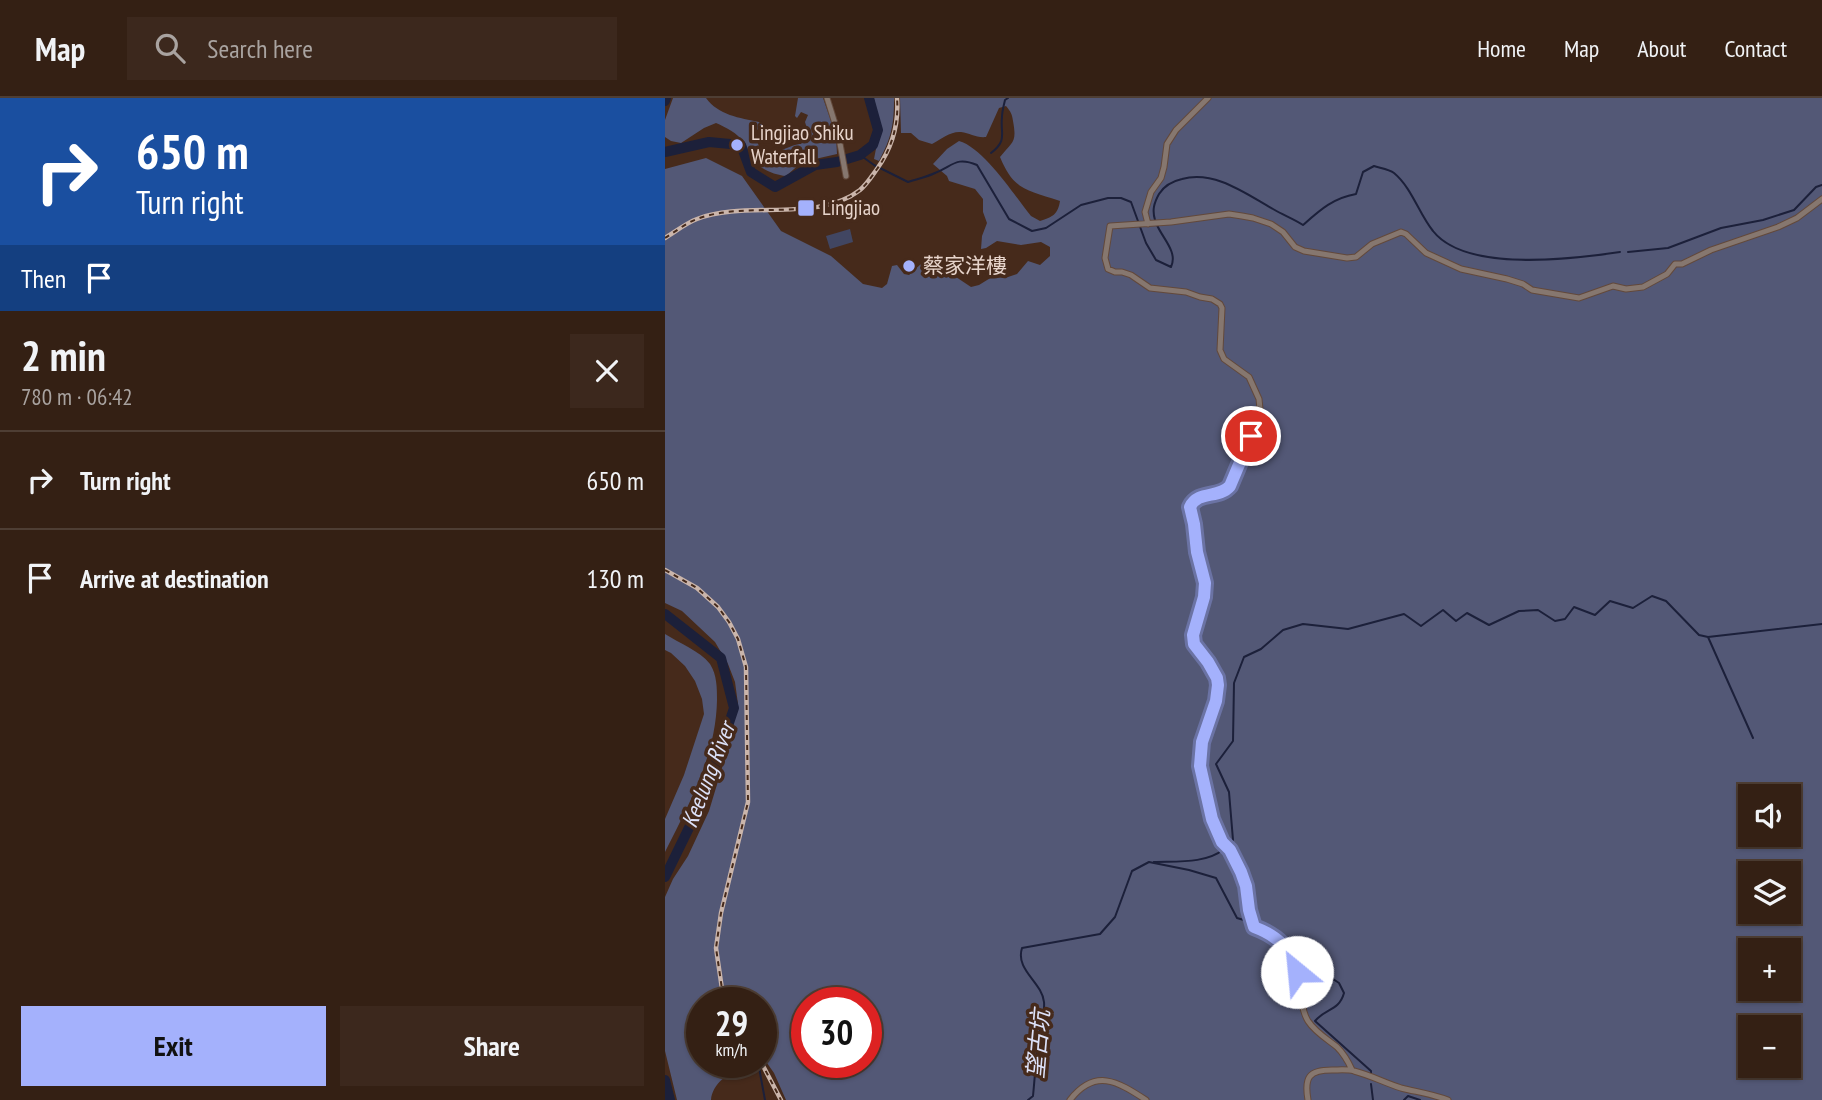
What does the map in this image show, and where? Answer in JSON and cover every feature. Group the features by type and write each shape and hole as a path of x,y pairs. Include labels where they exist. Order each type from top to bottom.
{"street":[{"path":"827,98 842,149 846,176"},
{"path":"1148,224 1145,212 1151,192 1161,178 1167,144 1208,98"},
{"path":"1352,1070 1339,1049 1311,1025 1304,1015 1297,972 1290,952 1276,937 1254,927 1241,872 1230,850 1222,842 1212,819 1200,766 1202,742 1216,701 1218,685 1208,662 1194,644 1193,635 1204,597 1205,583 1190,507 1193,500 1226,491 1230,486 1259,418 1259,399 1247,374 1224,359 1220,350 1220,304 1186,292 1150,288 1131,275 1108,269 1105,258 1111,226 1229,214 1271,224 1283,232 1295,247 1304,251 1347,258 1356,257 1372,244 1401,232 1426,253 1461,269 1507,279 1532,290 1579,298 1613,286 1626,289 1643,287 1667,274 1675,264 1682,264 1711,250 1778,227 1797,218 1822,199"},
{"path":"1308,1100 1308,1078 1321,1070 1352,1070 1448,1100"},
{"path":"1070,1100 1081,1088 1099,1080 1114,1082 1146,1100"}],"shaded area":[{"path":"673,98 706,98 723,112 762,124 754,134 761,151 755,155 759,161 801,144 809,135 805,122 808,115 801,112 797,118 795,116 798,98 823,98 836,135 837,154 802,162 786,176 769,172 759,166 738,136 716,123 681,143 671,141 665,137 665,120"},
{"path":"874,98 894,98 891,132 879,161 874,159 880,128"},
{"path":"900,98 1822,98 1822,1100 786,1100 776,1078 777,987 686,987 686,1078 724,1078 714,1089 711,1100 677,1100 665,1051 665,897 709,811 738,704 735,682 715,642 682,611 665,603 665,169 706,158 742,176 781,231 831,256 863,284 882,288 887,284 892,266 897,265 904,274 909,275 922,263 930,272 944,269 971,287 992,277 1005,278 1017,274 1028,261 1040,265 1050,256 1050,247 1041,242 1021,245 997,241 981,249 987,223 983,212 983,199 975,189 949,181 933,164 959,141 969,145 988,162 1031,216 1040,221 1054,214 1060,201 1030,191 1016,183 1000,157 1014,138 1012,117 1006,106 999,108 986,137 957,132 932,144 919,140 911,133 901,133"},
{"path":"850,229 853,242 830,249 826,236"},
{"path":"665,634 695,651 710,664 717,686 717,700 712,741 700,779 665,852 665,819 684,775 704,714 695,681 685,666 665,650"}],"waterway":[{"name":"Keelung River","path":"665,152 709,142 741,145 751,172 775,187 815,165 860,155 873,145 878,130 869,98"},
{"path":"991,153 1000,144 1002,113 1008,98"},
{"path":"860,155 908,182 959,162 977,165 1009,219 1032,231 1046,228 1081,205 1108,198 1121,198 1131,202 1146,243 1156,260 1171,267 1173,256 1157,225"},
{"path":"1155,220 1154,207 1161,191 1175,181 1194,177 1230,185 1303,225 1334,202 1356,194 1363,172 1374,166 1392,172 1400,179 1433,231 1449,244 1470,253 1494,258 1549,260 1620,252"},
{"path":"1628,252 1668,248 1721,228 1763,220 1794,210 1816,187 1822,185"},
{"path":"1231,842 1229,792 1216,764 1233,741 1234,683 1244,657 1261,649 1283,630 1303,624 1348,629 1404,614 1421,626 1443,610 1456,621 1467,613 1489,625 1519,611 1538,610 1555,621 1565,619 1574,607 1595,615 1610,601 1633,608 1652,596 1666,601 1699,635 1708,637 1822,624"},
{"name":"Keelung River","path":"665,614 721,658 734,708 705,795 665,877"},
{"path":"1708,637 1753,738"},
{"path":"1154,862 1200,859 1224,849"},
{"name":"望古坑","path":"1028,1100 1033,1096 1044,1002 1039,988 1022,963 1022,948 1100,934 1115,917 1132,871 1149,862 1216,878 1237,918 1247,921"},
{"name":"望古坑","path":"1256,924 1288,941 1305,961 1324,973"},
{"name":"望古坑","path":"1333,979 1339,983 1344,993 1342,999 1315,1021 1371,1073"},
{"path":"761,1078 765,1100"},
{"name":"Keelung River","path":"665,1080 670,1100"},
{"name":"望古坑","path":"1371,1084 1373,1100"},
{"name":"望古坑","path":"1404,1100 1408,1096 1420,1100"}],"railway":[{"path":"665,238 693,221 716,214 824,206 843,200 860,190 887,153 896,126 897,98"},
{"path":"665,570 697,588 718,607 738,639 746,667 748,802 721,913 716,948 722,987"},
{"path":"769,1078 781,1100"}],"place":[{"name":"Lingjiao Shiku Waterfall","path":"737,145"},
{"name":"Lingjiao","path":"806,208"},
{"name":"蔡家洋樓","path":"909,266"}],"route":[{"path":"1251,436 1235,477 1226,491 1201,496 1193,500 1190,507 1205,583 1204,597 1193,635 1194,644 1208,662 1218,685 1216,701 1202,742 1200,766 1212,819 1222,842 1230,850 1241,872 1254,927 1283,943 1290,952 1297,972"}]}
